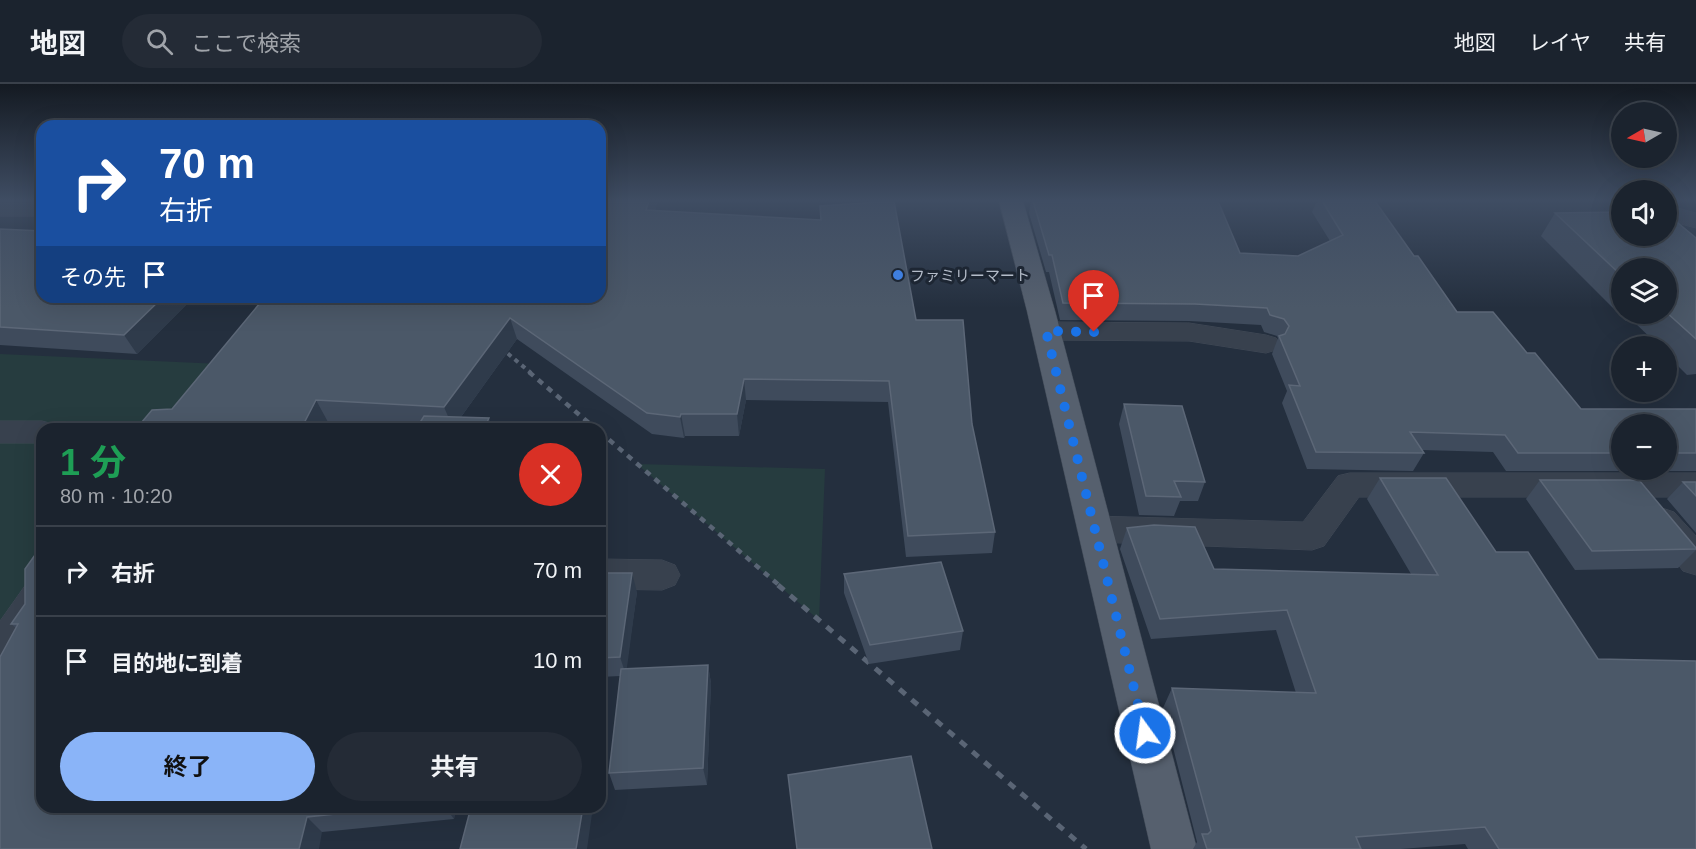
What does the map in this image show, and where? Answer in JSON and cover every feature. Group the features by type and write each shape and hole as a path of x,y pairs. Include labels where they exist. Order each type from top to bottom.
{"main road":[{"path":"1021,237 1174,849"}],"street":[{"path":"1046,331 1189,332 1266,344"},
{"path":"0,432 36,432"},
{"path":"1095,529 1312,536 1350,484 1696,485"},
{"path":"1632,485 1696,561"},
{"path":"606,574 662,575"},
{"path":"2,647 36,599"}],"green space":[{"path":"0,354 221,364 173,423 36,423 36,600 0,653"},
{"path":"637,464 825,469 819,620"}],"building":[{"path":"0,237 36,237 36,303 157,303 124,335 0,327"},
{"path":"606,237 901,237 916,320 963,320 972,424 995,532 908,536 889,381 744,379 737,414 681,414 680,417 647,413 510,318 444,407 316,400 304,423 141,423 152,410 172,409 260,303 606,303"},
{"path":"1044,237 1233,237 1240,253 1298,256 1339,237 1400,237 1414,256 1418,256 1457,312 1493,312 1527,353 1535,353 1581,409 1696,409 1696,453 1677,453 1677,414 1611,414 1611,453 1518,453 1505,435 1410,432 1424,453 1316,452 1289,385 1300,386 1279,336 1285,334 1289,326 1284,319 1270,315 1267,308 1195,304 1063,303 1052,255 1049,255"},
{"path":"1580,237 1611,237 1611,246 1677,246 1677,237 1696,238 1696,339 1677,322 1677,258 1611,258 1611,266"},
{"path":"1124,404 1182,406 1205,482 1174,481 1181,497 1146,496"},
{"path":"424,416 489,418 487,423 420,423"},
{"path":"1380,478 1446,478 1496,552 1528,552 1598,659 1696,661 1696,849 1499,849 1485,827 1356,837 1361,849 1207,849 1202,834 1208,834 1211,831 1172,688 1316,693 1287,610 1160,619 1127,528 1154,525 1195,527 1214,569 1438,575"},
{"path":"1540,480 1639,480 1696,548 1696,549 1592,551"},
{"path":"1683,482 1696,482 1696,496"},
{"path":"36,553 36,813 345,813 307,817 299,849 0,849 0,657 18,624 11,624 25,604 25,569"},
{"path":"941,562 963,631 870,645 844,574"},
{"path":"606,573 632,573 620,657 606,658"},
{"path":"708,665 703,768 609,773 621,669"},
{"path":"911,756 932,849 797,849 788,775"},
{"path":"469,813 582,813 576,849 460,849"}],"railway":[{"path":"494,342 531,373"},
{"path":"529,372 589,423"},
{"path":"606,437 780,586"},
{"path":"778,585 1086,849"}],"place":[{"name":"ファミリーマート","path":"898,275"}],"route":[{"path":"1094,332 1046,331 1145,733"}]}
